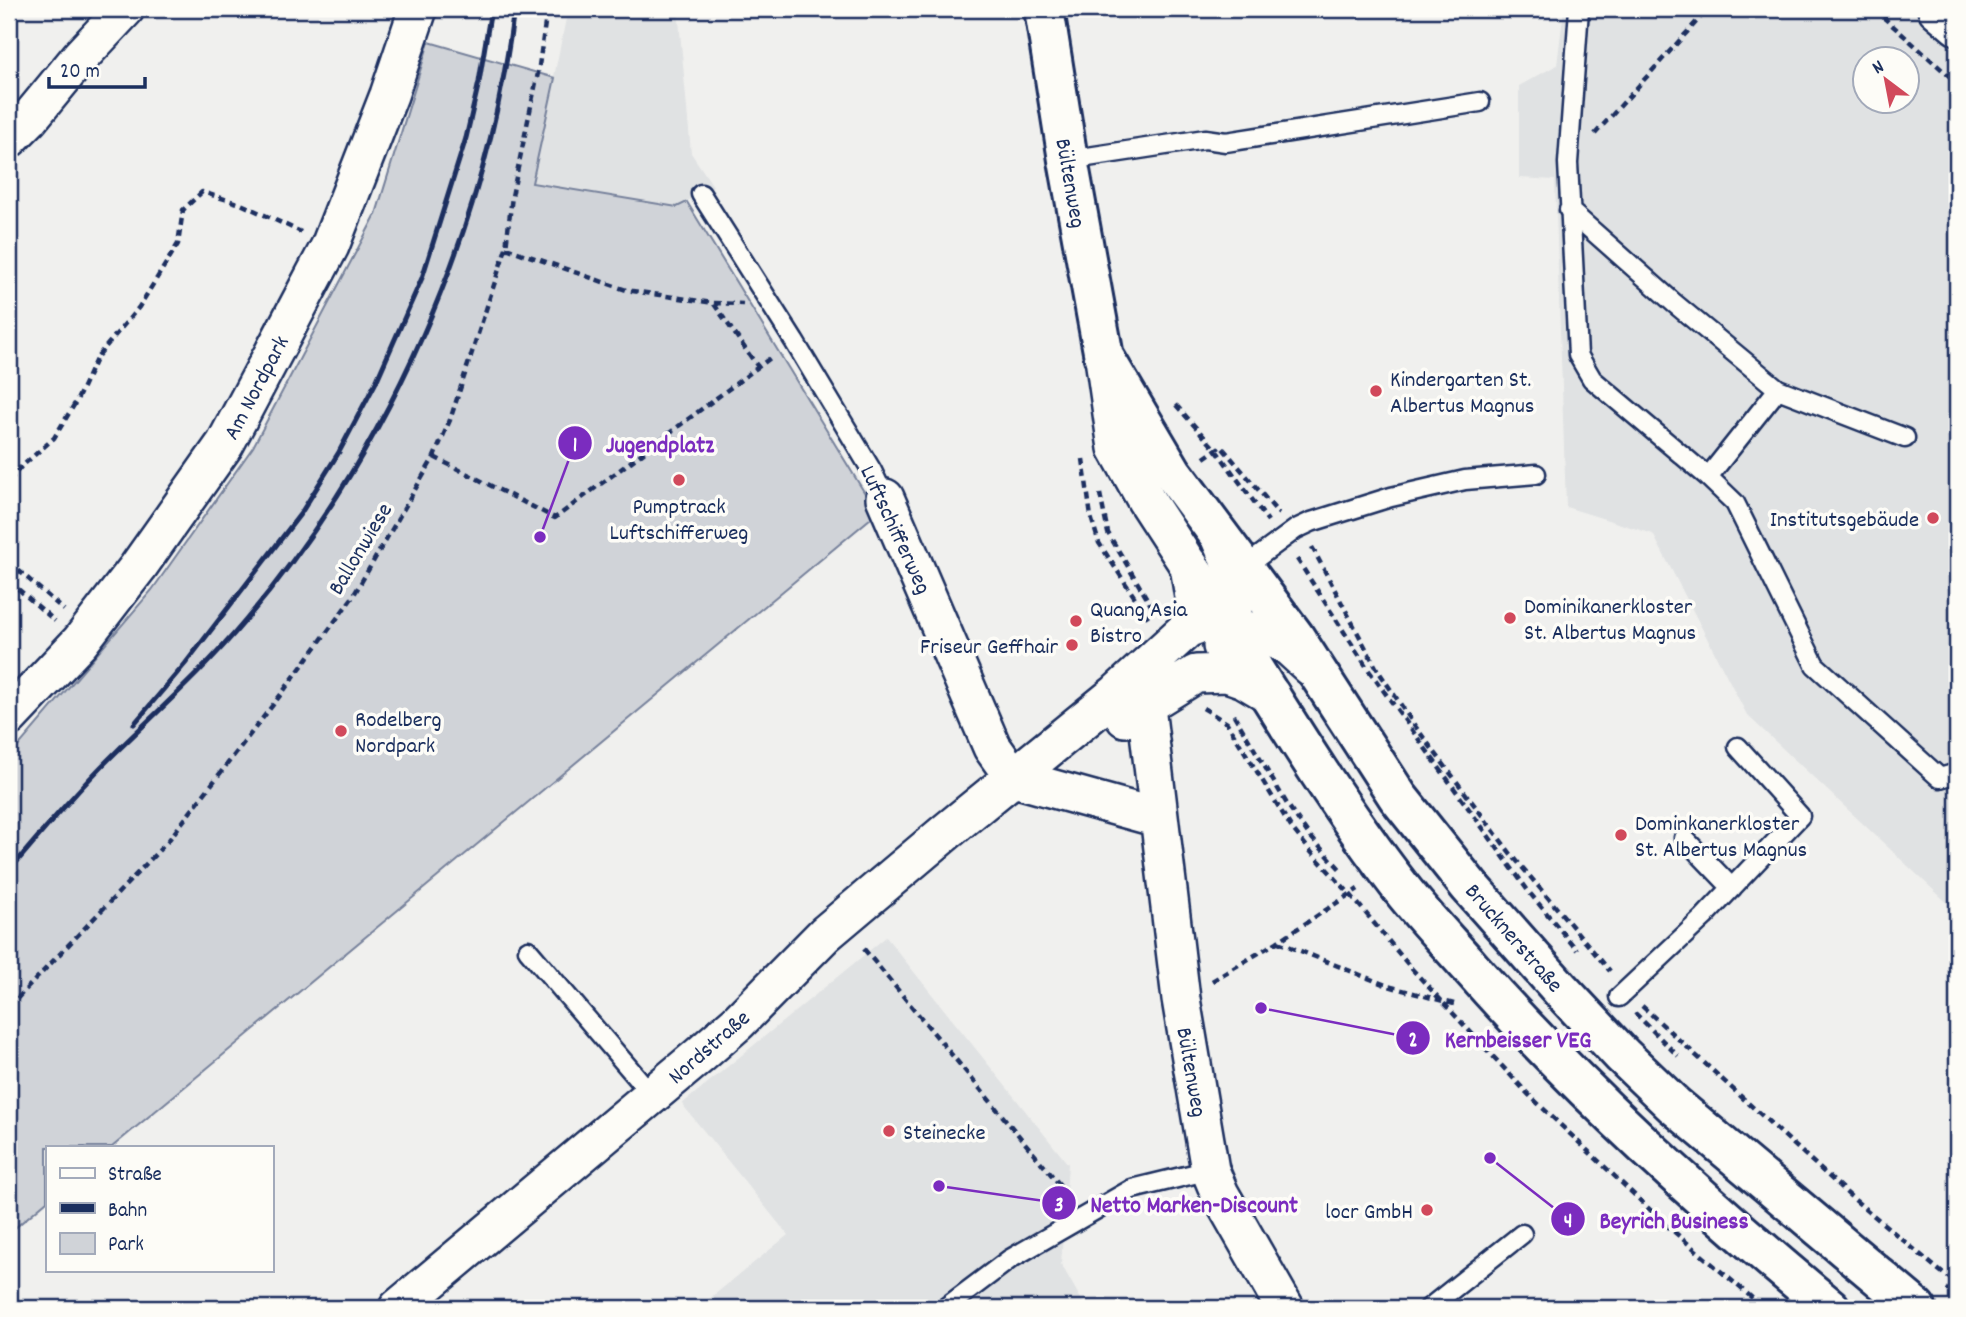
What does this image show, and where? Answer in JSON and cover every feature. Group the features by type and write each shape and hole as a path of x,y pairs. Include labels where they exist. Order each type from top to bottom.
{"main road":[{"name":"Bültenweg","path":"1045,9 1068,160 1104,357 1172,472 1216,531"},
{"name":"Brucknerstraße","path":"1216,531 1294,636 1398,797 1479,896 1622,1055 1714,1141 1916,1308"},
{"name":"Bültenweg","path":"1189,566 1229,627"},
{"path":"1229,627 1331,790 1402,890 1492,993 1615,1118 1830,1308"}],"street":[{"path":"9,139 125,9"},
{"name":"Am Nordpark","path":"9,717 84,636 138,567 225,444 330,246 389,95 418,9"},
{"path":"1937,9 1957,26"},
{"name":"Bültenweg","path":"1104,357 1117,447 1146,500 1189,566 1194,595 1193,613 1170,628"},
{"name":"Luftschifferweg","path":"886,498 992,747 1014,778"},
{"name":"Bültenweg","path":"1199,691 1206,668 1215,657 1235,609 1236,589 1230,560 1216,531"},
{"path":"1170,628 1208,621 1259,632 1288,646 1319,675"},
{"name":"Nordstraße","path":"398,1308 738,1022 825,934 1117,693 1170,628"},
{"path":"1199,691 1227,673 1244,679 1271,695"},
{"name":"Nordstraße","path":"1014,778 1028,774 1146,707 1199,691"},
{"name":"Bültenweg","path":"1146,707 1181,999 1210,1170 1220,1194 1285,1308"},
{"path":"1014,778 1158,818"}],"lane":[{"path":"1579,9 1568,163 1578,355 1592,379 1735,503 1815,665 1940,778 1957,773"},
{"path":"1068,160 1205,139 1226,142 1480,102"},
{"name":"Luftschifferweg","path":"701,194 794,341 886,498"},
{"path":"1569,210 1674,303 1778,389 1905,438"},
{"path":"1708,477 1778,389"},
{"path":"1243,568 1289,534 1311,522 1391,497 1465,480 1536,474"},
{"path":"1619,997 1661,960 1800,816 1738,747"},
{"path":"1684,838 1732,888"},
{"path":"528,950 652,1095"},
{"path":"945,1308 1010,1259 1132,1189 1210,1170"},
{"path":"1429,1308 1522,1234"}],"path":[{"name":"Ballonwiese","path":"9,1007 168,841 352,598 434,457 450,420 506,248 512,196 538,73 547,9"},
{"path":"1568,163 1708,9"},
{"path":"1874,9 1957,83"},
{"path":"9,481 20,467 54,438 77,400 97,357 139,307 178,244 183,210 202,192 241,204 330,246"},
{"path":"506,248 626,290 713,303 746,304 762,289"},
{"path":"713,303 758,367"},
{"path":"434,457 555,518 794,341"},
{"path":"1171,399 1289,534 1314,584 1370,672 1377,668 1311,546 1289,534"},
{"path":"1216,450 1221,446 1279,514"},
{"path":"1082,453 1091,517 1099,543 1170,628"},
{"path":"9,562 84,636"},
{"path":"9,581 84,636"},
{"path":"1199,691 1227,723 1305,844 1440,1000 1528,1094 1665,1224 1764,1308"},
{"path":"1242,749 1250,744 1260,746"},
{"path":"1280,809 1295,799"},
{"path":"1181,999 1277,942 1357,889"},
{"path":"1277,942 1388,986 1458,1005"},
{"path":"864,949 1086,1215"}],"shaded area":[{"path":"568,9 678,9 691,153 713,186 677,207 532,183"},
{"path":"1564,9 1957,9 1957,912 1747,715 1653,534 1566,507 1555,180 1519,178 1519,86 1557,65"},
{"path":"886,937 1068,1164 1061,1264 1086,1308 698,1308 788,1235 682,1104"}],"green space":[{"path":"429,42 555,78 532,183 677,207 687,202 877,513 113,1146 46,1146 46,1202 9,1233 9,757 152,590 253,447 376,214"}],"railway":[{"path":"134,724 185,664 301,513 339,452 376,382 422,278 466,138 479,82 491,9"},
{"path":"9,871 87,781 230,639 297,555 344,485 386,411 423,334 455,255 481,174 501,92 514,9"}],"place":[{"name":"Kindergarten St. Albertus Magnus","path":"1376,391"},
{"name":"Pumptrack Luftschifferweg","path":"679,480"},
{"name":"Institutsgebäude","path":"1933,518"},
{"name":"Jugendplatz","path":"540,537"},
{"name":"Dominikanerkloster St. Albertus Magnus","path":"1510,618"},
{"name":"Quang Asia Bistro","path":"1076,621"},
{"name":"Friseur Geffhair","path":"1072,645"},
{"name":"Rodelberg Nordpark","path":"341,731"},
{"name":"Dominkanerkloster St. Albertus Magnus","path":"1621,835"},
{"name":"Kernbeisser VEG","path":"1261,1008"},
{"name":"Steinecke","path":"889,1131"},
{"name":"Beyrich Business","path":"1490,1158"},
{"name":"Netto Marken-Discount","path":"939,1186"},
{"name":"locr GmbH","path":"1427,1210"}]}
